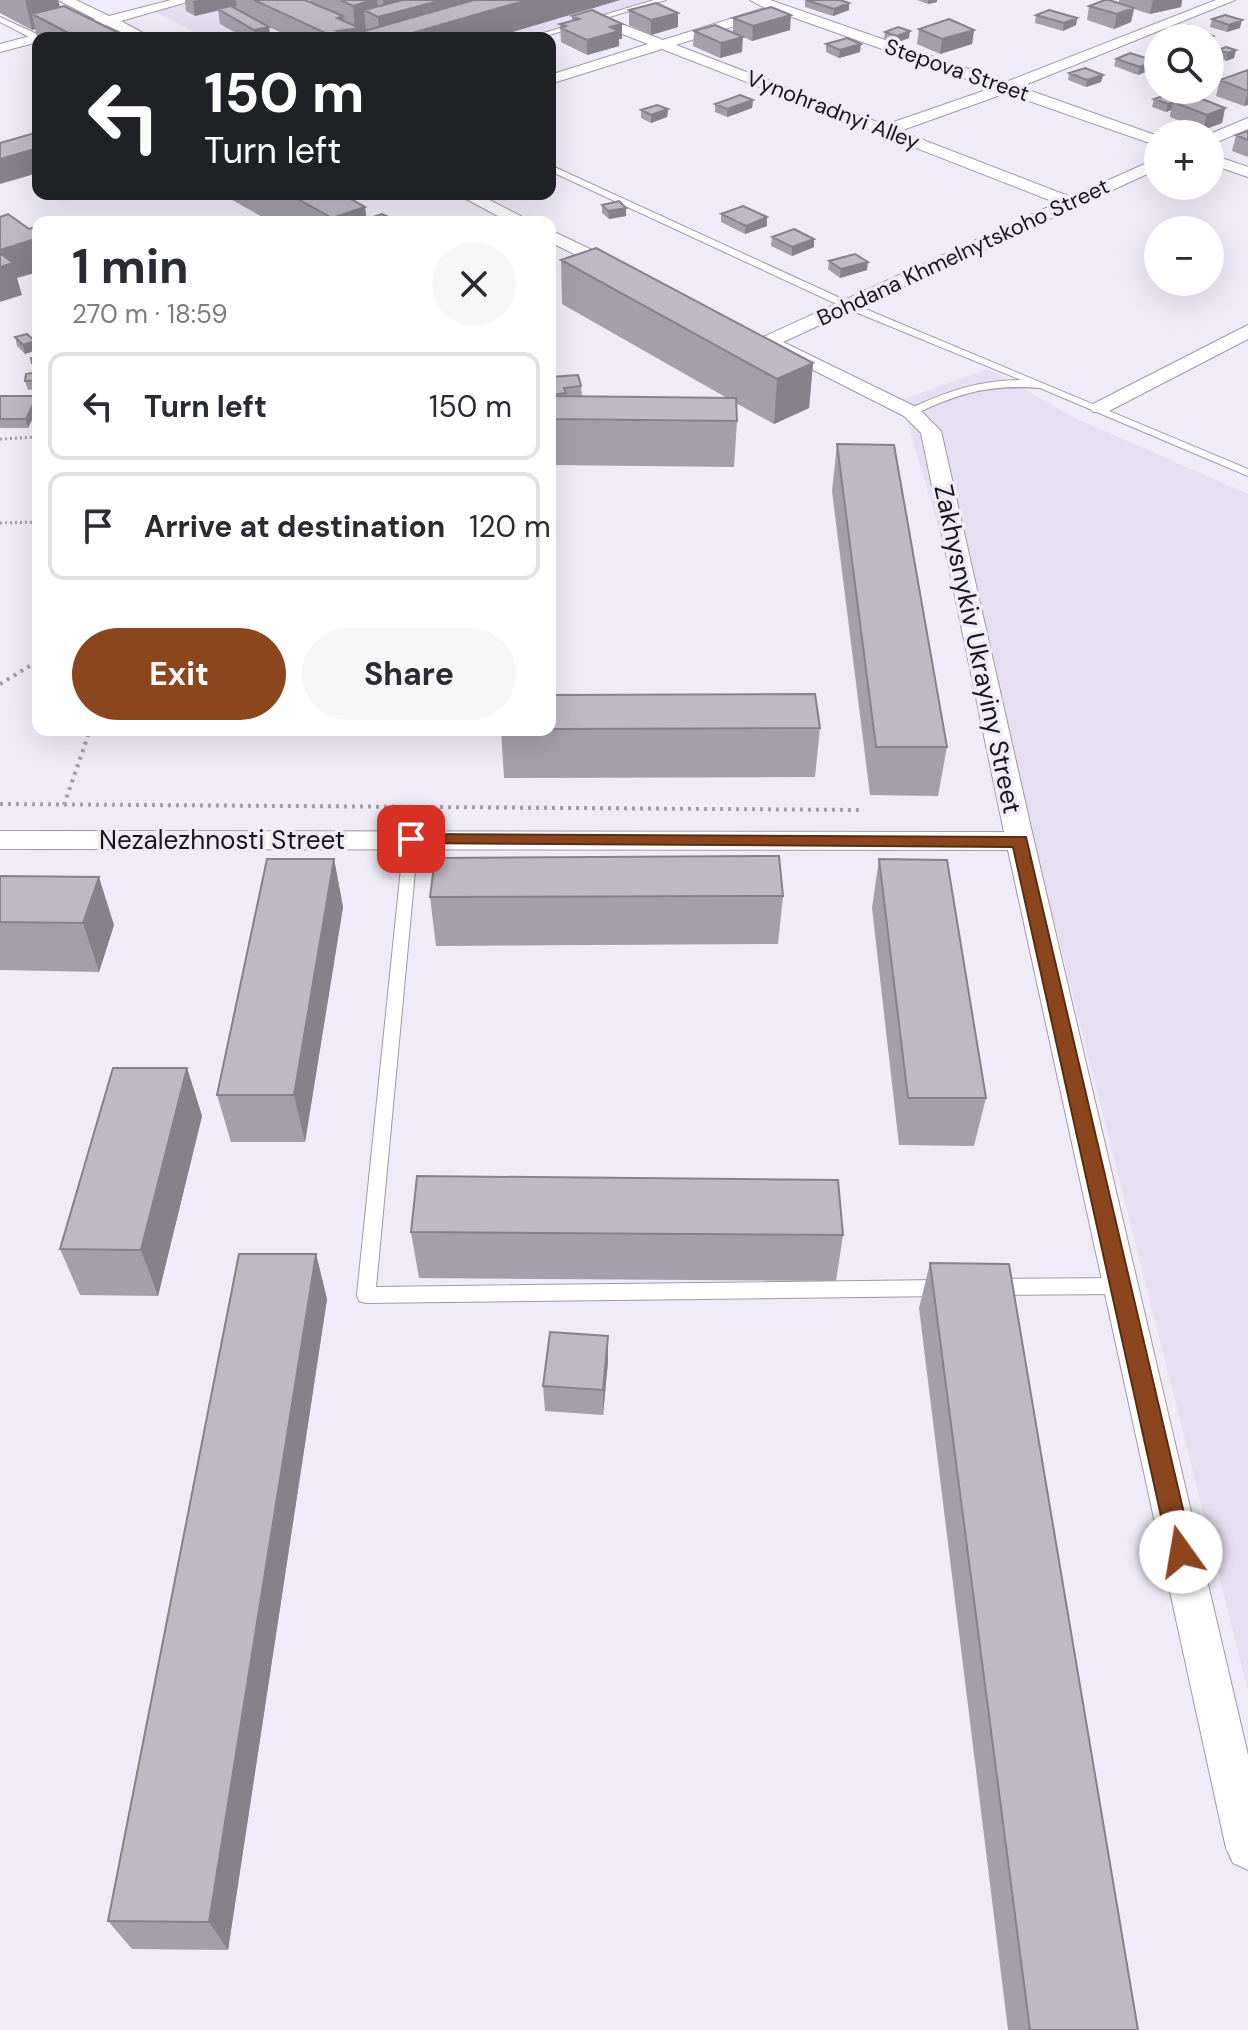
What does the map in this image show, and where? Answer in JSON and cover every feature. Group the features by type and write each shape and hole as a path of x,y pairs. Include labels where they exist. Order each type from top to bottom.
{"street":[{"path":"65,0 133,32"},
{"path":"61,32 187,0"},
{"name":"Stepova Street","path":"757,0 1144,136"},
{"path":"556,78 800,0"},
{"path":"887,130 1008,87 1228,0"},
{"name":"Vynohradnyi Alley","path":"596,19 1070,202"},
{"path":"3,47 32,40"},
{"path":"3,47 25,57"},
{"path":"1224,134 1248,123"},
{"path":"1224,164 1248,172"},
{"name":"Bohdana Khmelnytskoho Street","path":"768,342 1144,169"},
{"path":"477,200 511,216"},
{"path":"556,238 645,282"},
{"name":"Zakhysnykiv Ukrayiny Street","path":"741,329 911,412 931,431 1020,841 1248,1848"},
{"path":"1100,408 1248,331"},
{"name":"Nezalezhnosti Street","path":"0,840 1020,841"}],"lane":[{"path":"552,32 662,0"},
{"path":"1,20 32,35"},
{"path":"556,171 847,305 1100,408 1248,473"},
{"path":"911,412 962,387 1005,381 1042,385"},
{"path":"411,839 366,1295 1121,1286"}],"path":[{"path":"0,439 32,437"},
{"path":"0,523 32,522"},
{"path":"0,684 32,665"},
{"path":"52,840 88,736"},
{"path":"0,804 871,810"}],"shaded area":[{"path":"196,0 657,0 548,32 194,32 153,11"},
{"path":"988,369 1075,418 1248,494 1248,1691 1055,924 901,400"}],"building":[{"path":"254,0 305,0 343,16 337,18 360,28 323,32"},
{"path":"344,0 373,0 353,6"},
{"path":"403,0 442,0 378,17 364,10"},
{"path":"474,0 527,0 416,32 361,32"},
{"path":"806,0 840,0 849,3 834,9"},
{"path":"1105,0 1134,8 1117,14 1089,6"},
{"path":"656,3 678,13 651,20 629,10"},
{"path":"64,6 117,32 66,32 32,14"},
{"path":"231,6 269,27 254,30 218,9"},
{"path":"771,7 791,15 753,26 733,18"},
{"path":"592,10 622,24 610,27 619,31 587,40 561,28 566,26 560,24 579,19 572,16"},
{"path":"1049,10 1077,18 1064,23 1036,15"},
{"path":"1225,15 1242,20 1229,25 1212,19"},
{"path":"949,19 974,30 942,39 919,29"},
{"path":"715,25 743,37 721,43 694,31"},
{"path":"898,27 910,31 897,36 885,32"},
{"path":"847,38 861,44 840,50 826,44"},
{"path":"1224,48 1236,50 1228,53 1224,52"},
{"path":"1130,53 1144,57 1144,65 1140,67 1116,59"},
{"path":"1085,68 1103,75 1087,80 1069,73"},
{"path":"1248,70 1248,91 1224,82 1224,79"},
{"path":"740,95 753,100 727,109 715,104"},
{"path":"1178,104 1215,104 1225,108 1207,115"},
{"path":"657,105 668,109 651,115 641,110"},
{"path":"1248,131 1248,140 1236,135"},
{"path":"32,134 32,150 0,159 0,143"},
{"path":"300,200 353,200 365,207 338,216 328,216"},
{"path":"619,201 626,208 608,211 602,205"},
{"path":"743,206 767,217 746,226 721,214"},
{"path":"8,214 32,228 32,240 0,250 0,217"},
{"path":"794,229 814,239 792,247 772,237"},
{"path":"596,248 813,363 777,379 561,260"},
{"path":"0,253 13,263 0,267"},
{"path":"855,254 868,262 841,269 829,261"},
{"path":"27,334 32,342 23,345 15,337"},
{"path":"32,373 32,380 25,381 26,374"},
{"path":"578,375 581,386 564,388 566,393 556,394 556,377"},
{"path":"0,396 32,396 32,406 26,419 0,419"},
{"path":"556,396 736,398 737,421 556,419"},
{"path":"837,444 894,445 947,747 876,747"},
{"path":"815,694 820,728 556,729 556,695"},
{"path":"779,856 783,896 430,897 435,858"},
{"path":"267,859 334,859 294,1095 217,1095"},
{"path":"879,859 947,860 986,1098 908,1098"},
{"path":"0,876 99,877 83,923 0,922"},
{"path":"113,1068 187,1068 141,1250 60,1249"},
{"path":"417,1176 838,1180 843,1235 411,1232"},
{"path":"239,1254 316,1254 209,1922 108,1921"},
{"path":"930,1263 1009,1264 1138,2030 1030,2030"},
{"path":"550,1332 608,1336 603,1390 543,1386"}],"route":[{"path":"411,839 1020,841 1181,1552"}]}
